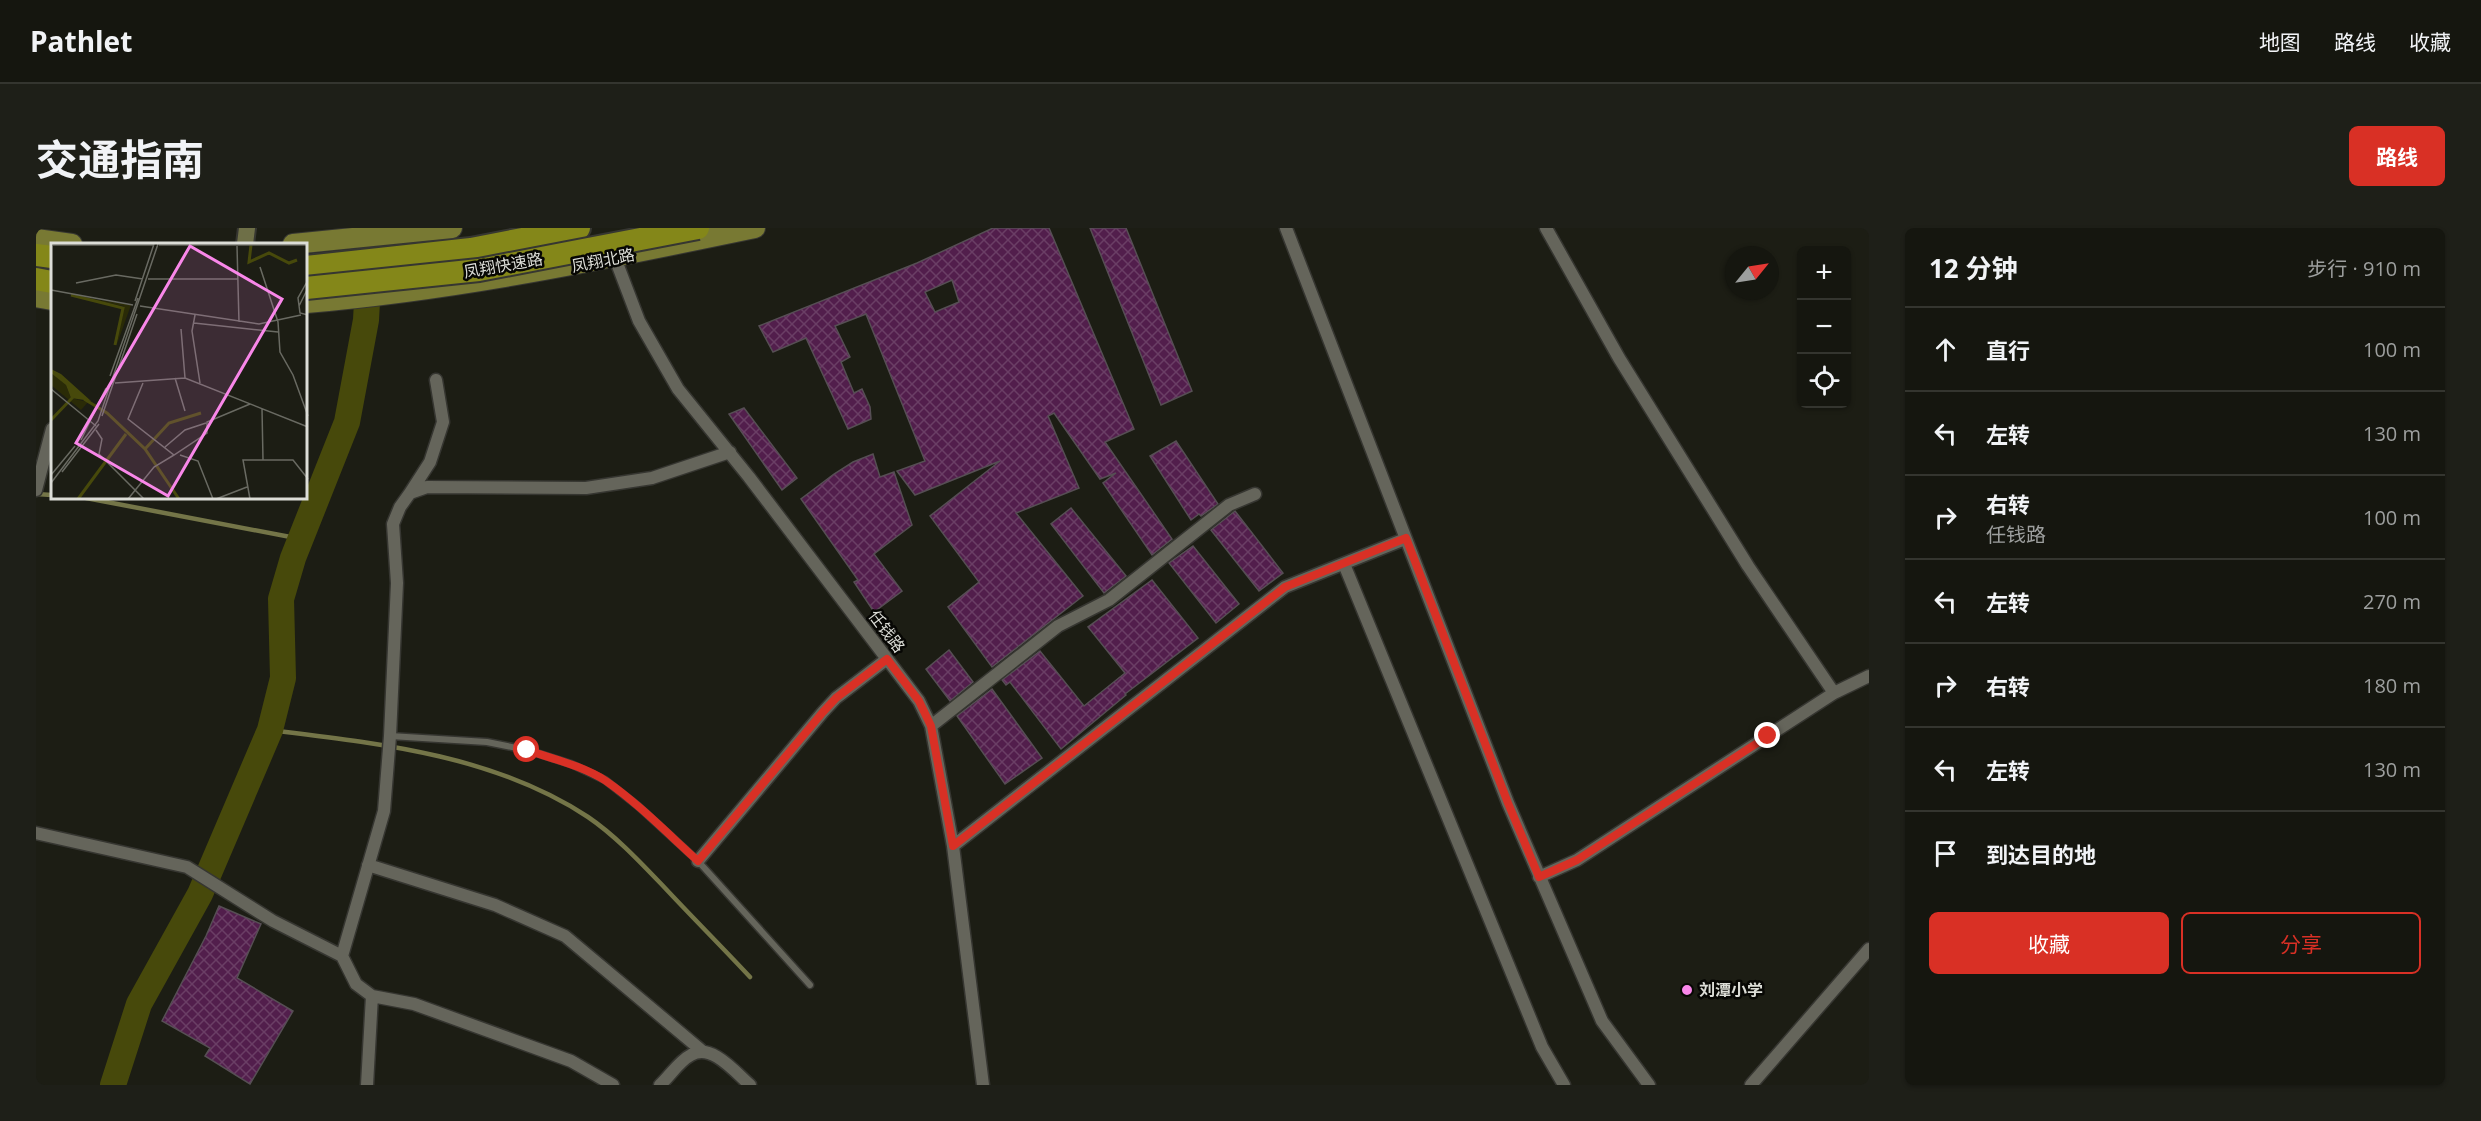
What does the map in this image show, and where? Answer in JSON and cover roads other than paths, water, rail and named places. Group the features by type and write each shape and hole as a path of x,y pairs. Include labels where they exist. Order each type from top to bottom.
{"highway":[{"name":"凤翔快速路","path":"308,267 471,249 579,228"},
{"name":"凤翔快速路","path":"308,288 479,270 698,228"},
{"path":"36,255 51,257"},
{"path":"36,279 51,282"}],"main road":[{"path":"303,243 413,234 452,228"},
{"name":"凤翔北路","path":"308,303 405,293 530,274 755,228"},
{"path":"36,239 65,243"},
{"path":"36,297 51,300"}],"street":[{"path":"245,243 247,228"},
{"path":"1286,228 1503,792 1539,877 1602,1021 1649,1085"},
{"path":"1546,228 1619,358 1724,527 1834,693"},
{"name":"任钱路","path":"615,258 639,321 673,379 919,701 931,726 953,846 983,1085"},
{"path":"342,956 384,811 397,583 393,524 400,507 430,462 443,422 436,381"},
{"path":"37,486 51,433"},
{"path":"410,493 427,487 586,488 652,478 730,452"},
{"path":"931,726 1058,626 1108,600 1229,505 1255,494"},
{"path":"953,846 1285,587 1406,538"},
{"path":"1344,564 1542,1047 1564,1085"},
{"path":"698,861 830,705 887,659"},
{"path":"1539,877 1577,860 1834,693 1869,676"},
{"path":"36,833 187,867 273,921 342,956 356,984 372,996 414,1004 572,1061 613,1085"},
{"path":"368,866 495,905 565,936 701,1050 712,1054 750,1085"},
{"path":"1751,1085 1869,949"},
{"path":"367,1085 372,996"},
{"path":"660,1085 690,1055 701,1050"}],"lane":[{"path":"390,736 487,742 527,750 571,764 604,780 638,806 698,861 810,985"}],"waterway":[{"path":"113,1085 139,1004 200,894 270,730 283,678 281,599 293,558 347,422 366,320 371,228"},
{"path":"36,494 51,495"},
{"path":"96,500 301,539"},
{"path":"270,730 352,740 434,755 514,779 552,796 588,817 618,841 750,977"}],"place":[{"name":"刘潭小学","path":"1687,990"}]}
